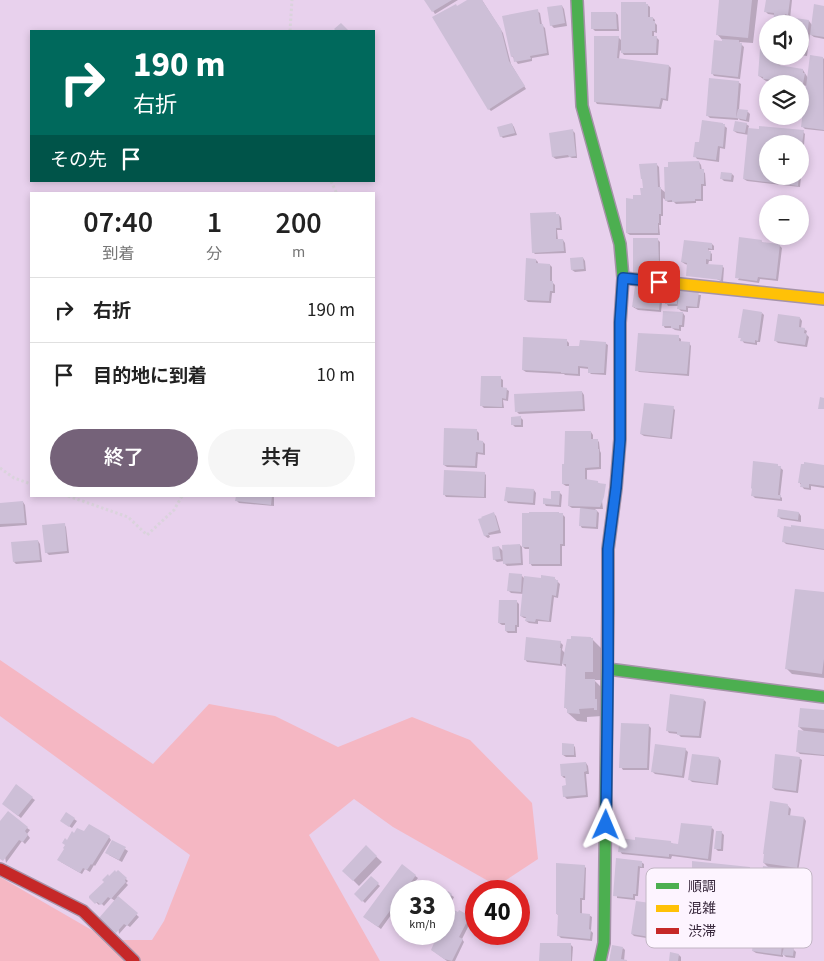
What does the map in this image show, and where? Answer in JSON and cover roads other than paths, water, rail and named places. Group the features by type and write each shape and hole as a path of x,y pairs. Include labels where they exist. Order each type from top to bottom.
{"street":[{"path":"577,0 582,106 620,244 623,278 620,322 620,440 608,549 604,943 600,961"},
{"path":"623,278 824,298"},
{"path":"608,669 824,697"},
{"path":"0,869 83,912 134,961"}]}
